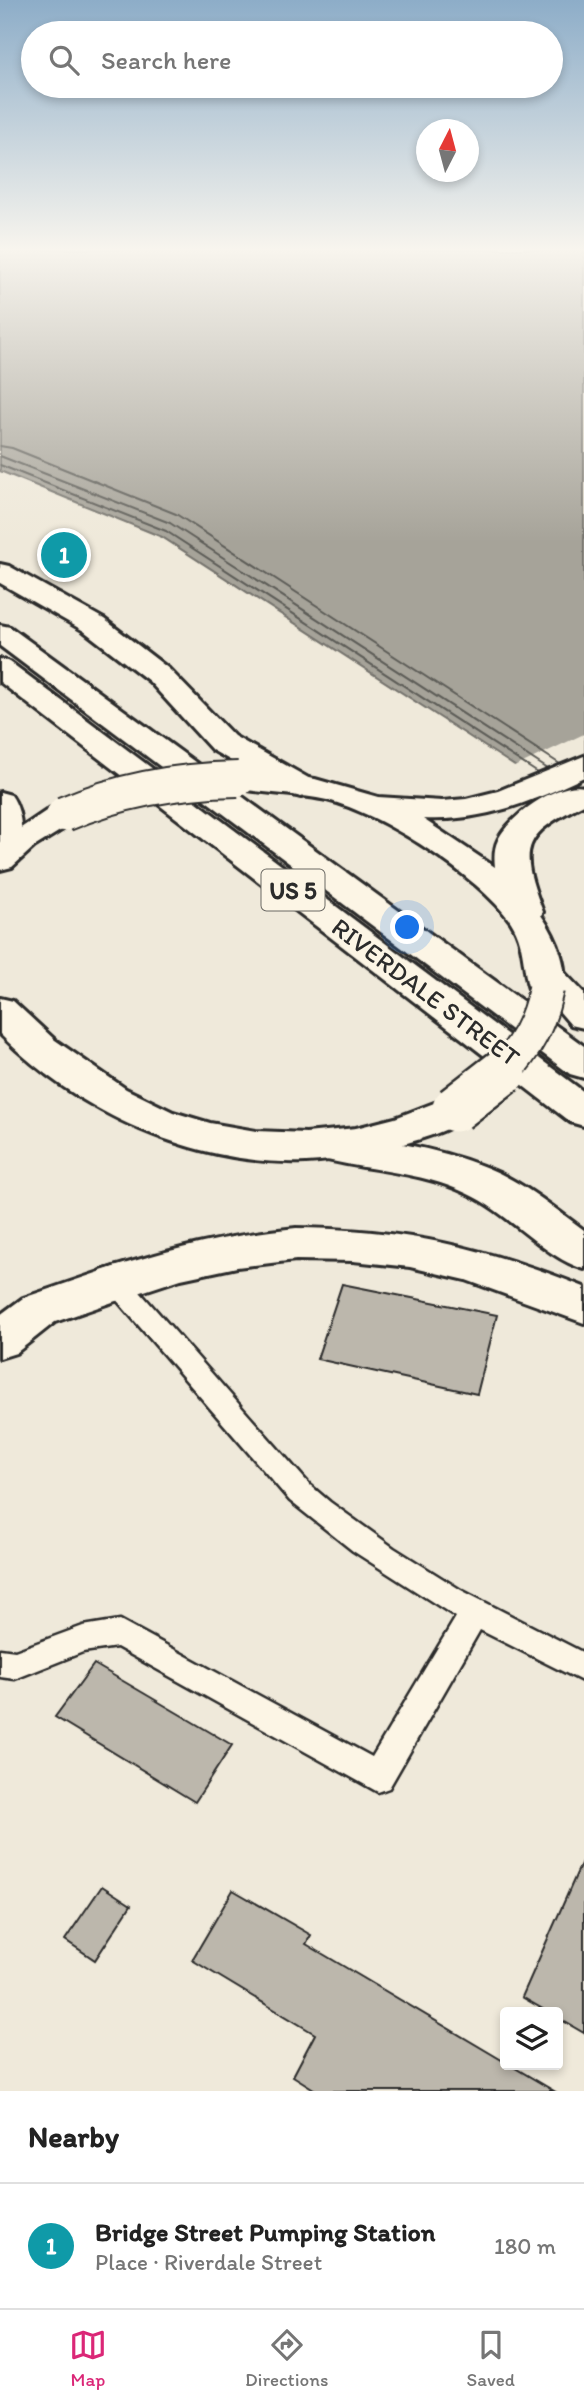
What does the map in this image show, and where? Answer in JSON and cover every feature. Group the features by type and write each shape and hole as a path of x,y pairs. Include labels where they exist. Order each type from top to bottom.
{"main road":[{"path":"0,572 94,625 159,675 223,743 301,787"},
{"name":"RIVERDALE STREET","path":"0,634 584,1065"},
{"name":"RIVERDALE STREET","path":"0,668 584,1112"},
{"path":"0,859 22,840 64,814 107,797 182,781 239,779 438,811 499,804 584,765"},
{"path":"327,1146 397,1133 455,1109 494,1081 518,1055 538,1021 546,982 544,957 513,883 509,864 512,848 529,821 584,790"},
{"path":"358,800 410,826 467,861 492,882 528,921"},
{"path":"0,802 5,834 0,859"},
{"path":"546,982 584,1016"},
{"path":"0,1010 19,1031 53,1059 125,1108 184,1132 254,1145 327,1146 402,1159 474,1179 520,1206 584,1253"},
{"path":"0,1041 25,1047 53,1059"},
{"path":"0,1340 39,1310 165,1266 222,1253 294,1244 345,1244 414,1250 472,1263 532,1283 584,1306"}],"lane":[{"path":"117,1283 300,1493 333,1522 403,1572 474,1613 584,1668"},
{"path":"0,1663 15,1665 83,1639 120,1633 379,1777 474,1613"}],"water":[{"path":"0,347 584,347 584,811 162,537 0,471"}],"pier":[{"path":"584,734 584,815 512,768"}],"building":[{"path":"342,1284 497,1315 477,1394 317,1359"},
{"path":"94,1664 232,1745 195,1802 55,1717"},
{"path":"584,1857 584,2033 563,2021 563,2007 539,2007 522,1997"},
{"path":"102,1886 131,1905 95,1960 65,1940"},
{"path":"233,1890 311,1935 306,1944 500,2059 500,2070 518,2070 554,2091 317,2091 293,2076 315,2034 192,1960"}],"place":[{"name":"Bridge Street Pumping Station","path":"64,555"}]}
